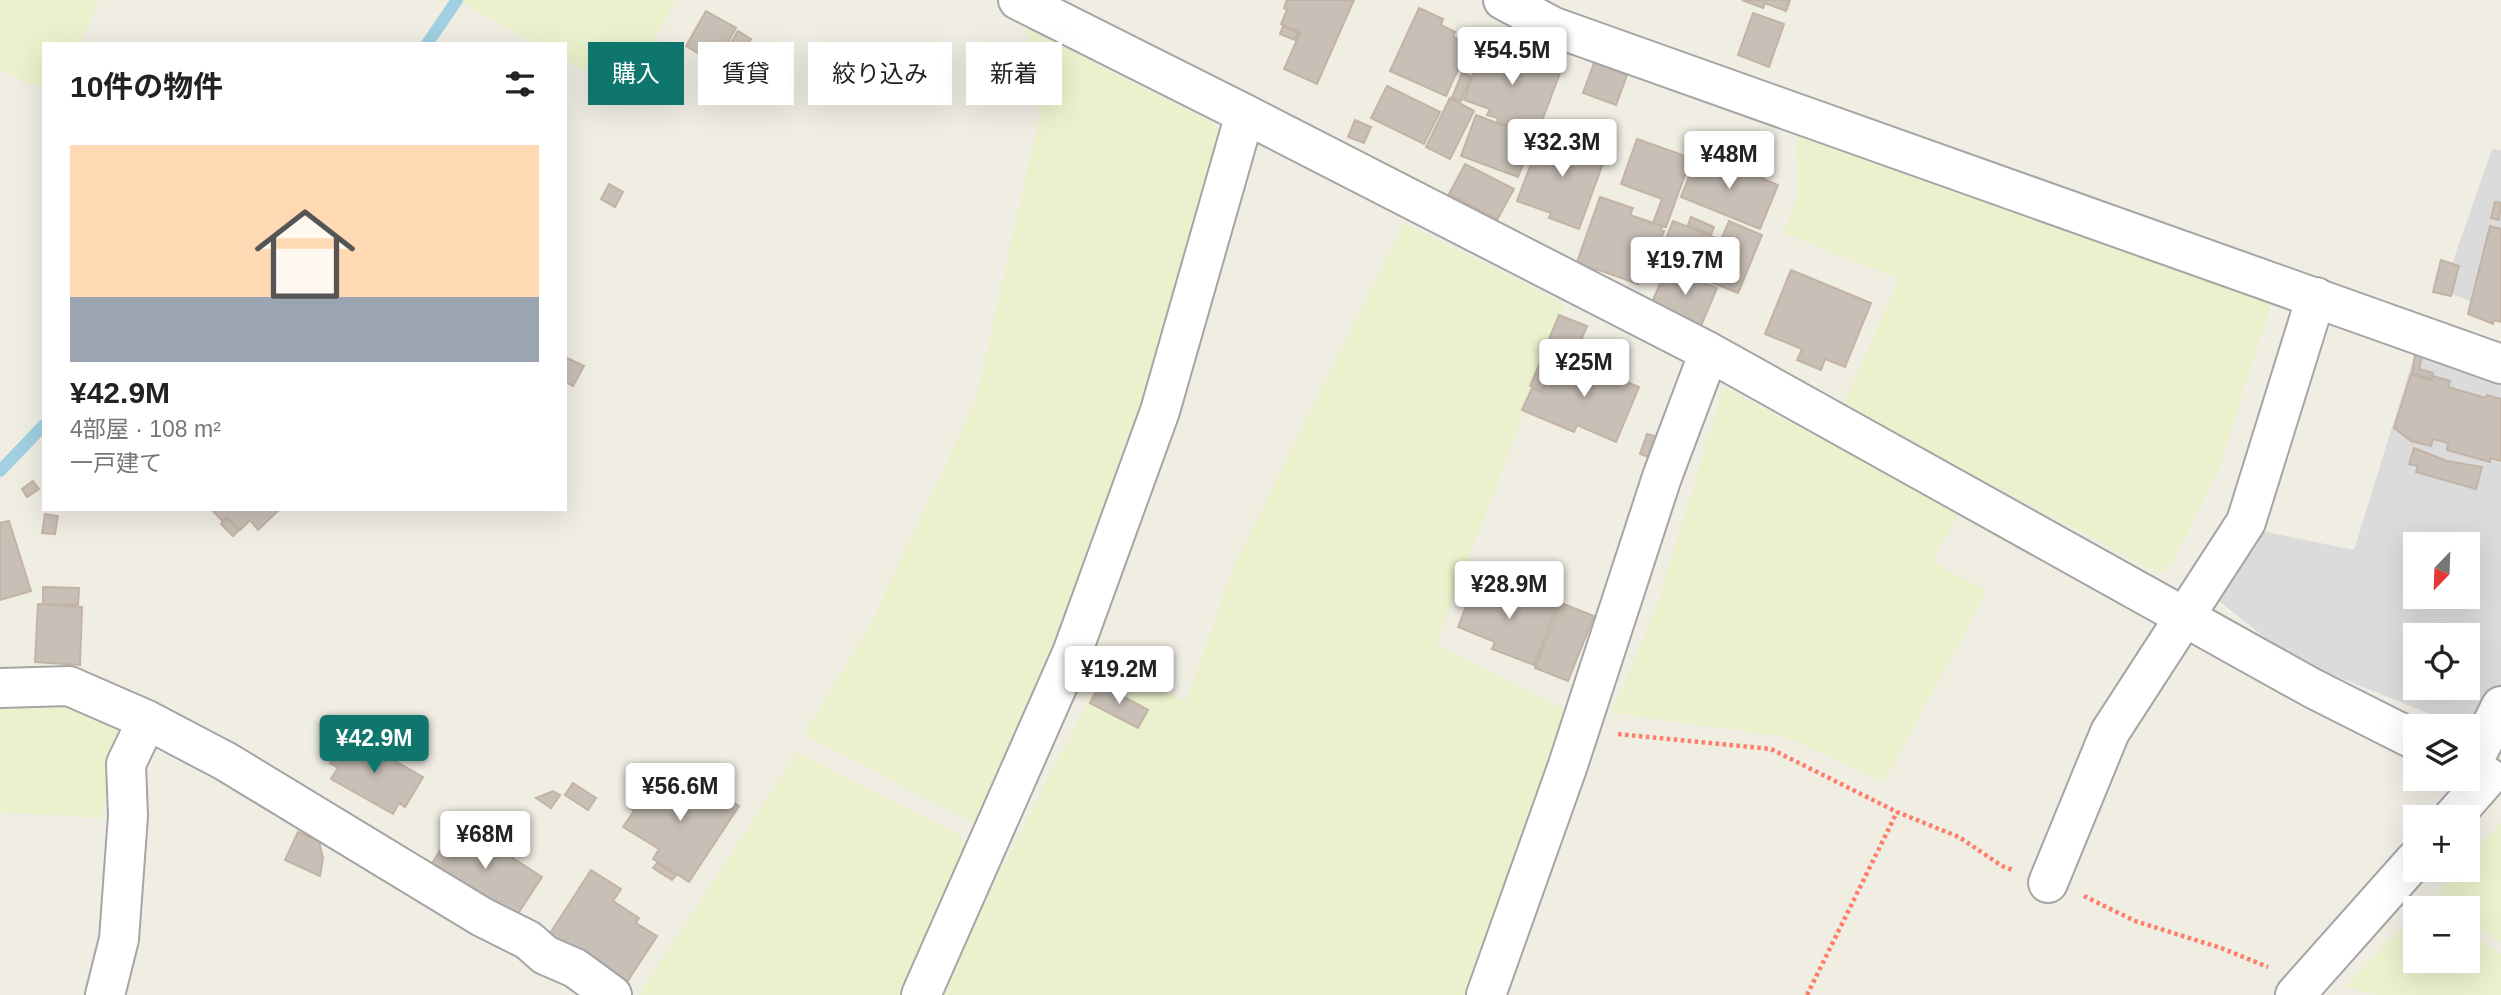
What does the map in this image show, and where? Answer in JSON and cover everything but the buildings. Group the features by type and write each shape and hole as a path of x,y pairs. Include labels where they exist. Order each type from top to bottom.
{"street":[{"path":"1018,0 1709,352 2312,688 2403,734"},
{"path":"1503,0 1553,27 2501,364"},
{"path":"921,995 1077,641 1160,411 1245,114"},
{"path":"2048,883 2110,732 2246,522 2316,297"},
{"path":"1486,995 1579,730 1662,477 1709,352"},
{"path":"0,688 69,686 148,720 225,761 482,917 528,940 545,956 575,968 612,995"},
{"path":"2461,805 2482,774 2501,706"},
{"path":"105,995 119,939 128,816 126,764 148,720"},
{"path":"2301,988 2403,873"}],"path":[{"path":"1579,730 1771,749 1897,811 1959,837 2003,866 2074,891 2135,921 2221,948 2301,988"},
{"path":"1807,995 1897,811"}],"shaded area":[{"path":"2492,149 2501,150 2501,315 2443,290"},
{"path":"2419,340 2501,374 2501,743 2480,734 2480,714 2430,714 2291,658 2210,594 2257,530 2354,550"}],"green space":[{"path":"0,0 99,0 82,42 42,42 42,88 0,71"},
{"path":"457,0 676,0 653,42 588,42 588,73 567,61 567,42 532,42"},
{"path":"1027,28 1055,42 1029,42"},
{"path":"1062,46 1213,122 1225,135 1125,541 980,827 804,734 869,627 976,400 1039,119 1037,105 1062,105"},
{"path":"1796,109 2279,279 2218,472 2174,561 2160,574 1843,406 1899,279 1783,233 1798,195"},
{"path":"1404,223 1565,305 1436,644 1566,710 1497,995 941,995 970,931 1107,663 1186,702 1234,566"},
{"path":"1724,388 1961,510 1932,562 1987,591 1884,782 1786,737 1612,713 1656,607"},
{"path":"0,706 77,706 121,730 108,761 103,818 0,812"},
{"path":"797,752 961,836 967,854 905,995 639,995"},
{"path":"2501,823 2501,942 2480,928 2480,896 2435,896 2447,882 2480,882 2480,847"},
{"path":"2403,927 2403,973 2480,973 2480,939 2501,954 2501,995 2376,995 2346,986"}],"waterway":[{"path":"428,42 457,0"},
{"path":"0,471 42,427"}]}
